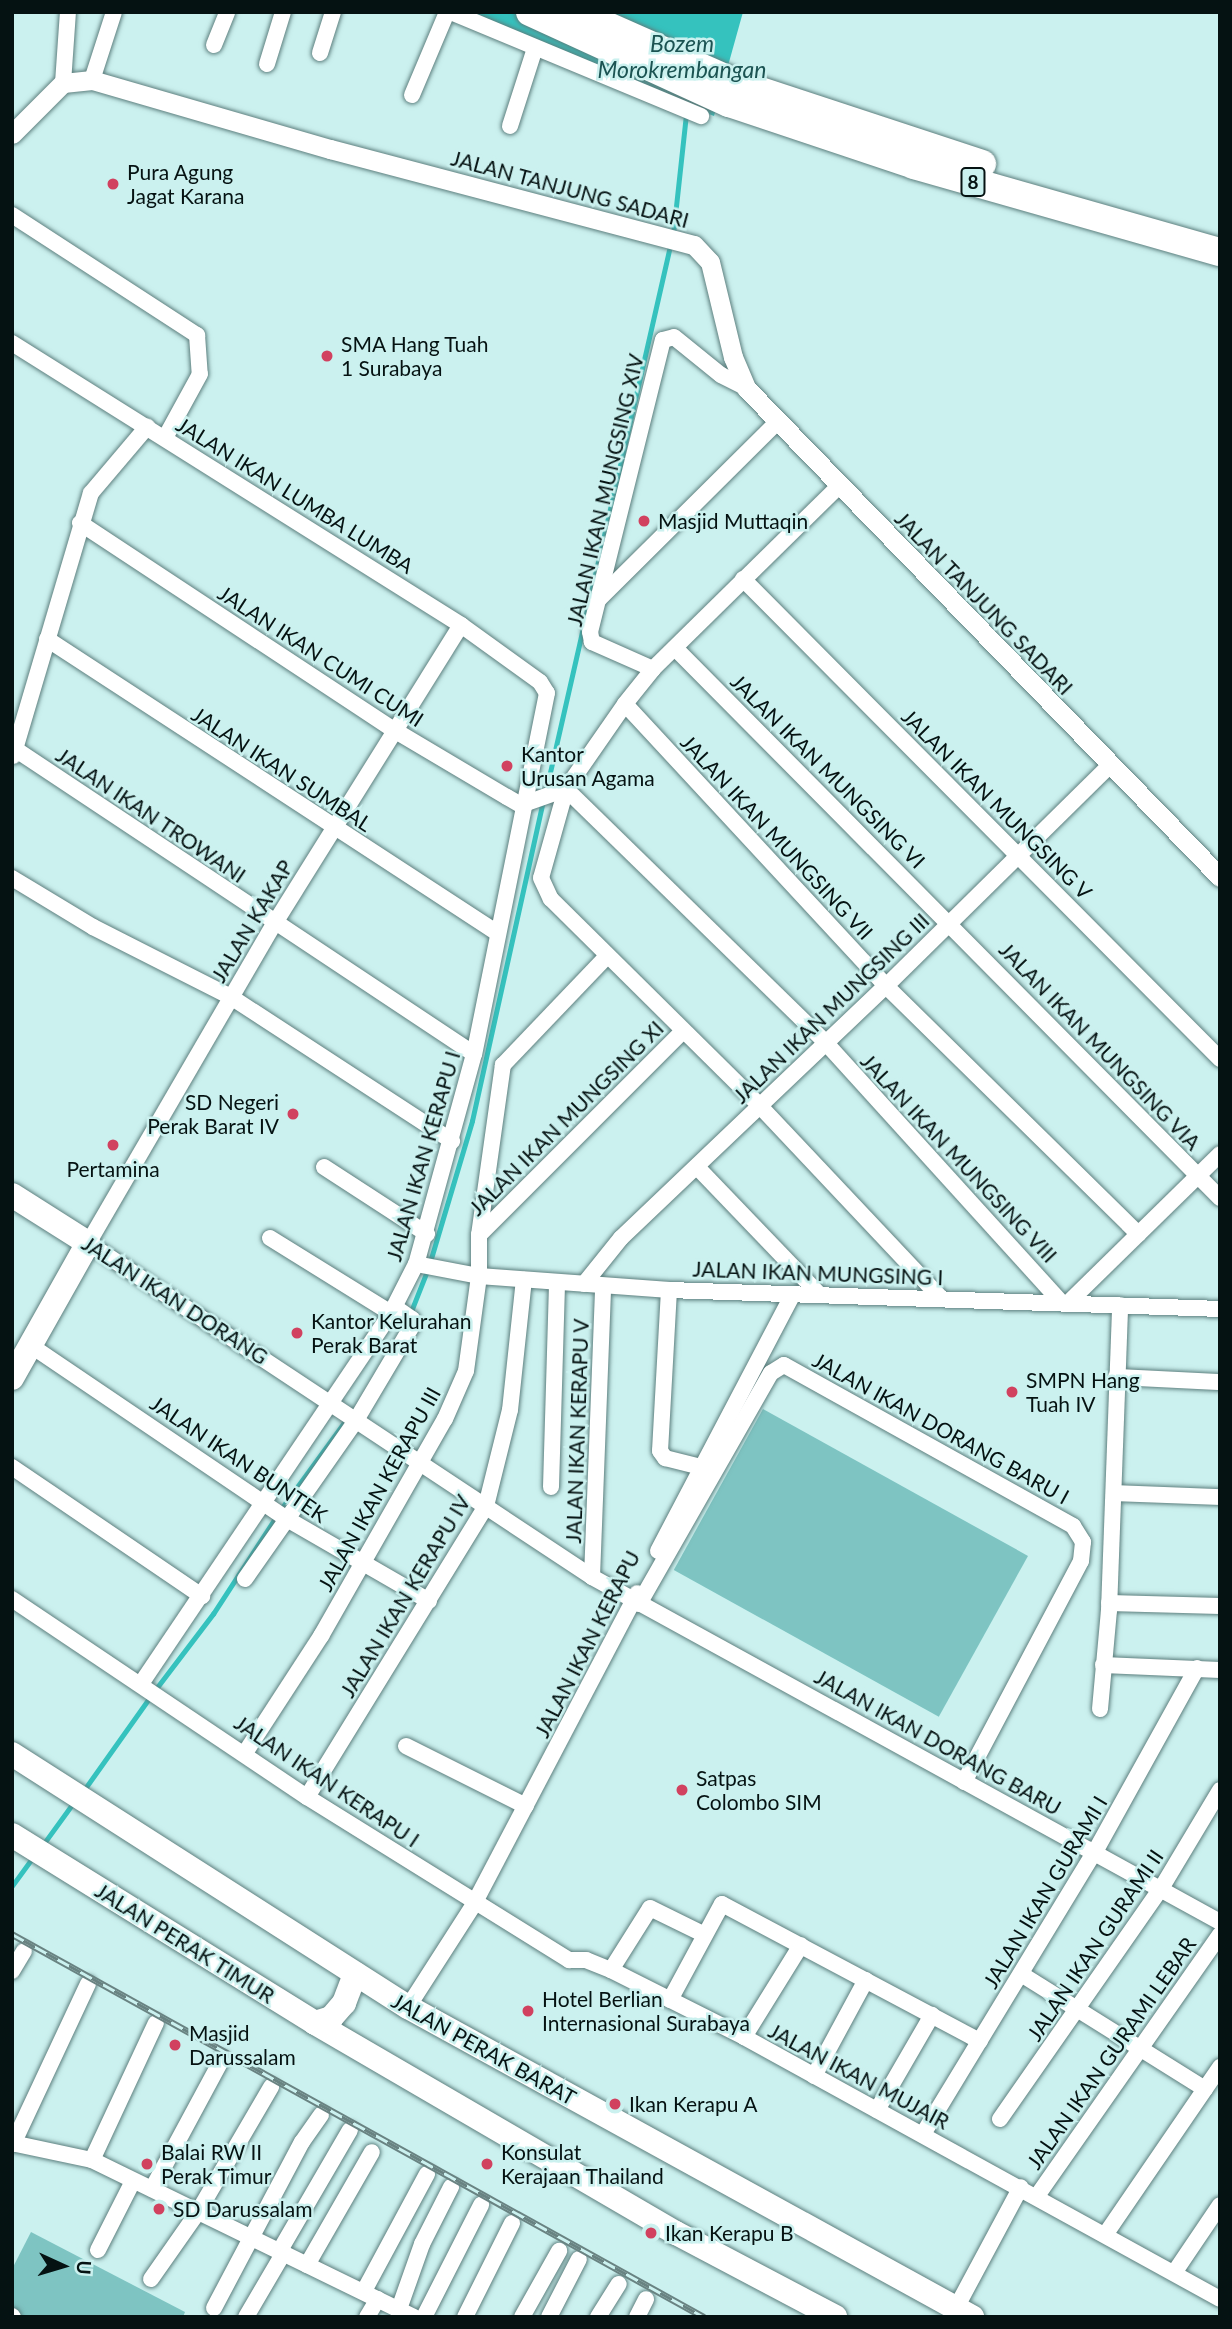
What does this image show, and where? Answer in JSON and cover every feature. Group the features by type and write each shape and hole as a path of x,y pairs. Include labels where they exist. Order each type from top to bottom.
{"highway":[{"name":"8","path":"530,12 914,165 1220,252"},
{"name":"8","path":"576,12 733,93 1220,233"},
{"name":"JALAN IKAN DORANG","path":"12,1195 88,1243"},
{"path":"12,1378 88,1243"},
{"name":"JALAN PERAK BARAT","path":"12,1754 408,2007 964,2313"},
{"name":"JALAN PERAK TIMUR","path":"30,1847 315,2023 676,2233 835,2317"},
{"path":"315,2023 331,2018 344,2003 355,1974"}],"street":[{"path":"12,134 62,82 68,12"},
{"path":"92,80 114,12"},
{"path":"214,45 227,12"},
{"path":"267,64 283,12"},
{"path":"320,53 333,12"},
{"path":"412,95 449,12 693,112"},
{"path":"510,126 535,48"},
{"name":"JALAN TANJUNG SADARI","path":"62,82 92,80 660,238 694,245 710,262 733,357 746,388 838,487 1220,877"},
{"path":"12,215 197,335 200,374 165,438"},
{"name":"JALAN IKAN MUNGSING XIV","path":"653,669 592,642 590,632 663,340 674,337 722,375 746,388"},
{"name":"JALAN IKAN LUMBA LUMBA","path":"12,343 461,625 540,682 547,693"},
{"path":"597,600 776,423"},
{"path":"14,753 91,493 147,426"},
{"path":"838,487 653,669 625,704 565,789 541,878 543,888 607,956 759,1105 940,1297"},
{"name":"JALAN IKAN CUMI CUMI","path":"80,523 394,730 522,804"},
{"name":"JALAN IKAN MUNGSING V","path":"743,579 1220,1059"},
{"name":"JALAN KAKAP","path":"88,1243 331,828 461,625"},
{"name":"JALAN IKAN SUMBAL","path":"47,639 331,828 496,932"},
{"name":"JALAN IKAN MUNGSING VI","path":"676,649 950,922"},
{"name":"JALAN IKAN KERAPU I","path":"474,1903 307,1797 147,1687 202,1596 276,1510 333,1404 422,1266 426,1234 474,1054 496,932 547,693"},
{"name":"JALAN IKAN MUNGSING VII","path":"625,704 886,986 1138,1234"},
{"name":"JALAN IKAN TROWANI","path":"14,753 474,1054"},
{"name":"JALAN IKAN MUNGSING III","path":"584,1284 621,1238 698,1168 759,1105 886,986 1110,765"},
{"path":"522,804 565,789"},
{"name":"JALAN IKAN MUNGSING VIII","path":"565,789 825,1043 1065,1302"},
{"path":"12,878 93,927 231,997 452,1141"},
{"name":"JALAN IKAN MUNGSING VIA","path":"950,922 1220,1198"},
{"name":"JALAN IKAN KERAPU III","path":"245,1753 321,1636 419,1464 466,1371 480,1276 479,1235 503,1065 607,956"},
{"name":"JALAN IKAN MUNGSING XI","path":"479,1235 683,1031"},
{"path":"1065,1302 1220,1154"},
{"path":"324,1167 426,1234"},
{"path":"698,1168 819,1294"},
{"path":"245,1579 276,1510 353,1421 412,1326 412,1319 270,1238"},
{"name":"JALAN IKAN DORANG","path":"88,1243 333,1404 353,1421"},
{"name":"JALAN IKAN MUNGSING I","path":"422,1266 480,1276 669,1290 940,1297 1220,1309"},
{"name":"JALAN IKAN KERAPU IV","path":"307,1797 486,1506 510,1410 524,1280"},
{"path":"551,1487 557,1283"},
{"name":"JALAN IKAN KERAPU V","path":"592,1577 603,1286"},
{"path":"669,1290 660,1451 665,1458 700,1467"},
{"name":"JALAN IKAN KERAPU","path":"408,2007 474,1903 636,1603 700,1467 793,1294"},
{"path":"1100,1709 1109,1603 1120,1305"},
{"name":"JALAN IKAN BUNTEK","path":"30,1345 276,1510 429,1601"},
{"name":"JALAN IKAN DORANG BARU I","path":"636,1603 772,1373 784,1365 1073,1526 1083,1542 1081,1561 964,1782"},
{"path":"1116,1377 1220,1382"},
{"path":"353,1421 636,1603"},
{"path":"12,1467 202,1596"},
{"path":"1114,1493 1220,1497"},
{"path":"12,1599 147,1687"},
{"name":"JALAN IKAN DORANG BARU","path":"636,1603 964,1782 1096,1850 1220,1922"},
{"path":"1109,1603 1220,1606"},
{"path":"1103,1665 1220,1670"},
{"name":"JALAN IKAN GURAMI I","path":"923,2134 1096,1850 1197,1668"},
{"path":"405,1746 526,1805"},
{"name":"JALAN IKAN GURAMI II","path":"1000,2119 1162,1887 1220,1790"},
{"name":"JALAN IKAN MUJAIR","path":"474,1903 569,1960 586,1960 611,1970 744,2037 1021,2187 1220,2299"},
{"path":"670,2000 722,1904 980,2041"},
{"path":"611,1970 650,1908 705,1935"},
{"name":"JALAN IKAN GURAMI LEBAR","path":"1037,2196 1220,1935"},
{"path":"744,2037 801,1945"},
{"path":"12,1971 24,1951"},
{"path":"1021,1974 1205,2089"},
{"path":"814,2076 866,1980"},
{"path":"88,1984 13,2143 92,2160 414,2317"},
{"path":"877,2110 932,2015"},
{"path":"92,2160 156,2023"},
{"path":"152,2189 222,2059"},
{"path":"1105,2235 1220,2067"},
{"path":"151,2279 198,2212 271,2087"},
{"path":"214,2308 253,2240 302,2142 321,2115"},
{"path":"246,2317 350,2130"},
{"path":"307,2266 373,2152"},
{"path":"367,2317 371,2295 427,2174"},
{"path":"98,2250 133,2181"},
{"path":"399,2309 422,2245 451,2187"},
{"path":"964,2313 1021,2187"},
{"path":"424,2317 481,2205"},
{"path":"1174,2273 1220,2205"},
{"path":"465,2317 512,2222"},
{"path":"522,2317 559,2251"},
{"path":"549,2317 579,2259"},
{"path":"598,2317 619,2284"},
{"path":"637,2317 646,2299"}],"shaded area":[{"path":"763,1409 1028,1556 939,1717 674,1570"},
{"path":"31,2232 185,2312 183,2317 21,2317 12,2311 12,2269"}],"water":[{"name":"Bozem Morokrembangan","path":"457,12 743,12 714,116"}],"waterway":[{"path":"673,234 686,114"},
{"path":"546,790 670,246"},
{"path":"430,1262 472,1121 543,802"},
{"path":"410,1314 427,1271"},
{"path":"281,1509 346,1420"},
{"path":"155,1690 213,1614 276,1517"},
{"path":"84,1790 150,1697"},
{"path":"42,1846 74,1802"},
{"path":"12,1886 32,1858"}],"railway":[{"path":"12,1934 704,2317"}],"place":[{"name":"Pura Agung Jagat Karana","path":"113,184"},
{"name":"SMA Hang Tuah 1 Surabaya","path":"327,356"},
{"name":"Masjid Muttaqin","path":"644,521"},
{"name":"Kantor Urusan Agama","path":"507,766"},
{"name":"SD Negeri Perak Barat IV","path":"293,1114"},
{"name":"Pertamina","path":"113,1145"},
{"name":"Kantor Kelurahan Perak Barat","path":"297,1333"},
{"name":"SMPN Hang Tuah IV","path":"1012,1392"},
{"name":"Satpas Colombo SIM","path":"682,1790"},
{"name":"Hotel Berlian Internasional Surabaya","path":"528,2011"},
{"name":"Masjid Darussalam","path":"175,2045"},
{"name":"Ikan Kerapu A","path":"615,2104"},
{"name":"Balai RW II Perak Timur","path":"147,2164"},
{"name":"Konsulat Kerajaan Thailand","path":"487,2164"},
{"name":"SD Darussalam","path":"159,2209"},
{"name":"Ikan Kerapu B","path":"651,2233"}]}
